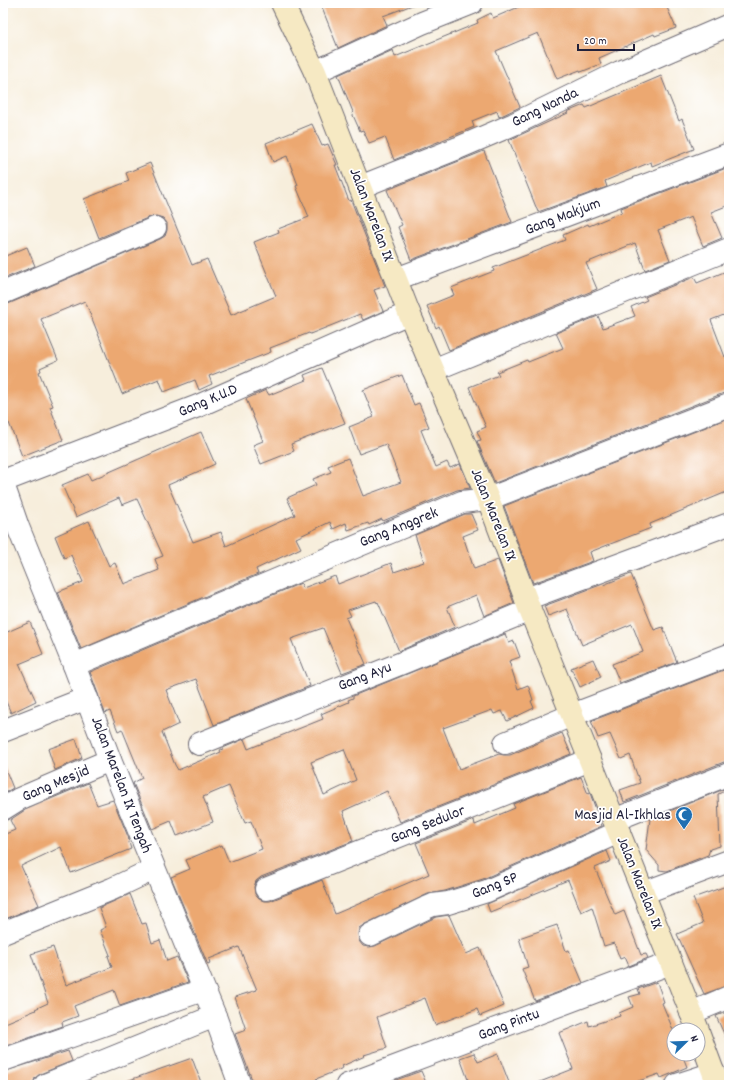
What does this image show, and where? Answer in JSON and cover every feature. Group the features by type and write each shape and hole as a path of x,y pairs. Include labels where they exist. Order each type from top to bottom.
{"main road":[{"name":"Jalan Marelan IX","path":"282,3 315,72 409,313 488,499 528,604 695,1022"},
{"name":"Jalan Marelan IX","path":"706,1052 716,1079"}],"street":[{"path":"315,72 422,23 472,3"},
{"name":"Gang Nanda","path":"360,187 514,124 620,72 729,25"},
{"name":"Gang Makjum","path":"396,280 729,154"},
{"path":"3,293 155,228"},
{"path":"433,370 729,249"},
{"name":"Gang K.U.D","path":"3,482 198,406 409,313"},
{"name":"Gang Anggrek","path":"74,665 462,502 488,499 729,405"},
{"name":"Jalan Marelan IX Tengah","path":"3,482 10,530 74,665 110,760 214,1016 240,1085"},
{"name":"Gang Ayu","path":"199,744 407,661 528,604 729,524"},
{"path":"505,743 572,715 729,655"},
{"path":"3,731 87,698"},
{"name":"Gang Mesjid","path":"3,809 19,799 110,760"},
{"name":"Gang Sedulor","path":"266,889 590,760"},
{"name":"Gang SP","path":"370,935 426,908 487,891 616,826 729,774"},
{"path":"643,893 729,860"},
{"path":"3,932 112,889 154,869"},
{"name":"Gang Pintu","path":"347,1085 671,963"},
{"path":"3,1060 203,990"},
{"path":"700,1022 729,997"},
{"path":"45,1085 214,1016"},
{"path":"677,1085 716,1079"}],"building":[{"path":"320,3 415,4 383,16 387,25 338,48"},
{"path":"528,3 665,3 676,28 655,36 654,34 599,58 601,64 557,79 538,33 496,51 520,107 499,117 497,111 472,121 474,127 394,160 385,137 369,143 363,130 360,131 338,75 393,50 395,57 478,23 477,20 491,13 493,18"},
{"path":"661,76 679,121 682,119 694,149 652,166 651,162 605,181 607,187 538,212 509,140 568,113 567,112 584,105 586,108"},
{"path":"312,124 322,146 328,144 349,201 351,200 385,286 374,290 383,311 363,320 360,314 270,348 271,352 209,376 212,384 199,390 195,380 164,392 159,379 122,394 85,301 41,319 58,360 40,368 41,371 39,372 53,406 50,407 63,440 22,456 9,423 3,425 3,305 160,239 165,236 167,230 167,223 163,218 156,216 150,217 99,238 84,199 129,181 126,173 150,163 192,265 207,259 231,315 276,296 254,242 279,232 278,229 309,217 296,186 298,185 287,156 273,162 266,143"},
{"path":"484,151 512,222 411,260 398,227 402,225 387,190"},
{"path":"729,167 729,205 711,212 722,238 703,246 691,217 658,230 670,260 645,270 635,243 586,263 597,289 449,350 439,326 436,328 427,306 454,295 451,288 494,271 493,268 565,240 563,235 622,212 621,208"},
{"path":"27,247 35,266 3,279 3,257"},
{"path":"729,270 729,313 711,320 725,357 729,356 729,393 724,393 495,483 477,441 481,440 477,431 486,427 469,387 499,375 497,372 563,348 556,333 598,316 603,328 635,316 631,307 647,300 645,297 694,277 697,283"},
{"path":"322,368 345,423 291,444 294,451 261,464 253,445 263,441 246,399 266,390 269,395 306,380 304,375"},
{"path":"402,375 414,405 419,403 429,427 421,430 436,467 447,462 450,468 460,464 470,488 457,490 383,521 382,519 369,525 368,523 348,530 346,523 333,529 330,522 296,538 301,548 256,569 258,574 81,649 58,592 83,582 71,555 64,558 55,536 89,521 109,566 115,563 124,584 159,570 155,559 163,556 137,499 122,505 119,498 76,517 62,485 88,474 91,480 201,432 215,464 168,485 193,542 221,532 226,546 295,515 287,498 316,485 313,479 331,472 328,466 348,458 363,496 401,482 386,444 359,454 349,427 374,417 363,390"},
{"path":"729,418 729,491 650,524 651,528 590,552 593,561 533,583 504,506"},
{"path":"465,514 471,514 478,530 463,536 474,569 498,560 514,603 484,616 476,595 447,607 455,627 399,651 378,602 377,603 376,601 348,610 351,616 346,618 366,664 342,673 323,628 291,639 310,686 214,725 196,679 166,690 179,724 162,732 178,770 221,752 220,750 223,748 244,739 248,749 323,719 321,714 349,702 348,700 353,698 353,696 505,634 509,643 514,641 520,657 509,661 518,689 528,685 534,708 507,721 502,711 494,714 492,710 443,728 459,769 499,754 510,755 562,733 571,754 400,822 387,791 343,811 353,841 261,877 256,881 254,887 255,894 259,899 270,901 322,880 335,914 429,874 416,843 474,820 475,825 515,808 513,804 581,777 588,794 590,793 602,826 483,879 445,891 428,894 359,928 359,941 363,946 369,947 375,946 436,917 449,915 466,954 480,948 504,1006 480,1016 477,1009 435,1025 425,998 377,1017 387,1048 364,1055 365,1056 342,1066 343,1068 316,1079 319,1085 254,1085 235,1034 246,1030 235,997 257,990 239,947 209,959 210,964 208,965 171,877 190,869 186,860 222,845 229,862 262,849 251,821 245,823 229,786 203,797 213,822 177,836 171,821 152,829 133,783 142,778 122,729 118,731 110,711 105,713 90,672 301,583 303,588 335,576 338,584 391,563 394,572 424,562 415,535","holes":["344,749 356,780 324,795 311,762"]},
{"path":"631,574 654,630 663,627 677,662 620,683 612,664 643,652 632,624 582,645 567,609 548,616 544,606"},
{"path":"30,622 43,654 19,664 36,701 11,713 3,695 3,628 5,633"},
{"path":"593,659 601,677 580,687 571,668"},
{"path":"729,668 729,762 724,762 624,802 620,790 640,783 630,755 621,759 610,734 598,738 591,721"},
{"path":"76,739 82,758 55,770 48,749"},
{"path":"3,766 13,788 3,794"},
{"path":"88,783 97,805 113,800 129,839 131,849 71,873 61,847 21,866 39,905 3,920 3,835 15,830 10,820 25,810"},
{"name":"Masjid Al-Ikhlas","path":"729,787 729,789 718,794 720,846 710,849 708,855 667,871 659,870 659,865 646,850 650,819"},
{"path":"607,851 611,861 595,868 615,915 624,911 641,955 646,954 648,958 629,966 625,957 620,959 614,943 604,946 592,907 581,912 568,880 490,912 487,904"},
{"path":"729,885 729,985 704,994 677,934 703,923 693,898"},
{"path":"130,894 142,924 146,923 152,943 160,940 167,961 177,957 188,982 120,1006 114,990 74,1006 78,1016 62,1022 63,1026 3,1047 3,1024 36,1010 35,1009 48,1003 31,954 53,947 66,985 112,967 108,956 110,955 100,930 106,927 99,908"},
{"path":"557,925 566,951 569,950 583,983 535,1001 522,969 528,967 519,938"},
{"path":"657,982 664,1002 662,1003 670,1022 666,1022 666,1062 685,1062 687,1067 661,1078 659,1074 627,1085 535,1085 573,1069 559,1033 588,1021 589,1026 620,1016 619,1013 633,1007 629,997 640,994 638,989"},
{"path":"729,1011 729,1045 716,1016"},
{"path":"68,1051 72,1061 40,1074 35,1078 33,1085 3,1085 3,1072"},
{"path":"474,1053 478,1062 498,1054 510,1085 470,1085 460,1058"},
{"path":"192,1058 202,1085 122,1085 121,1083"},
{"path":"421,1071 427,1085 382,1085"}],"place":[{"name":"Masjid Al-Ikhlas","path":"684,830"}]}
